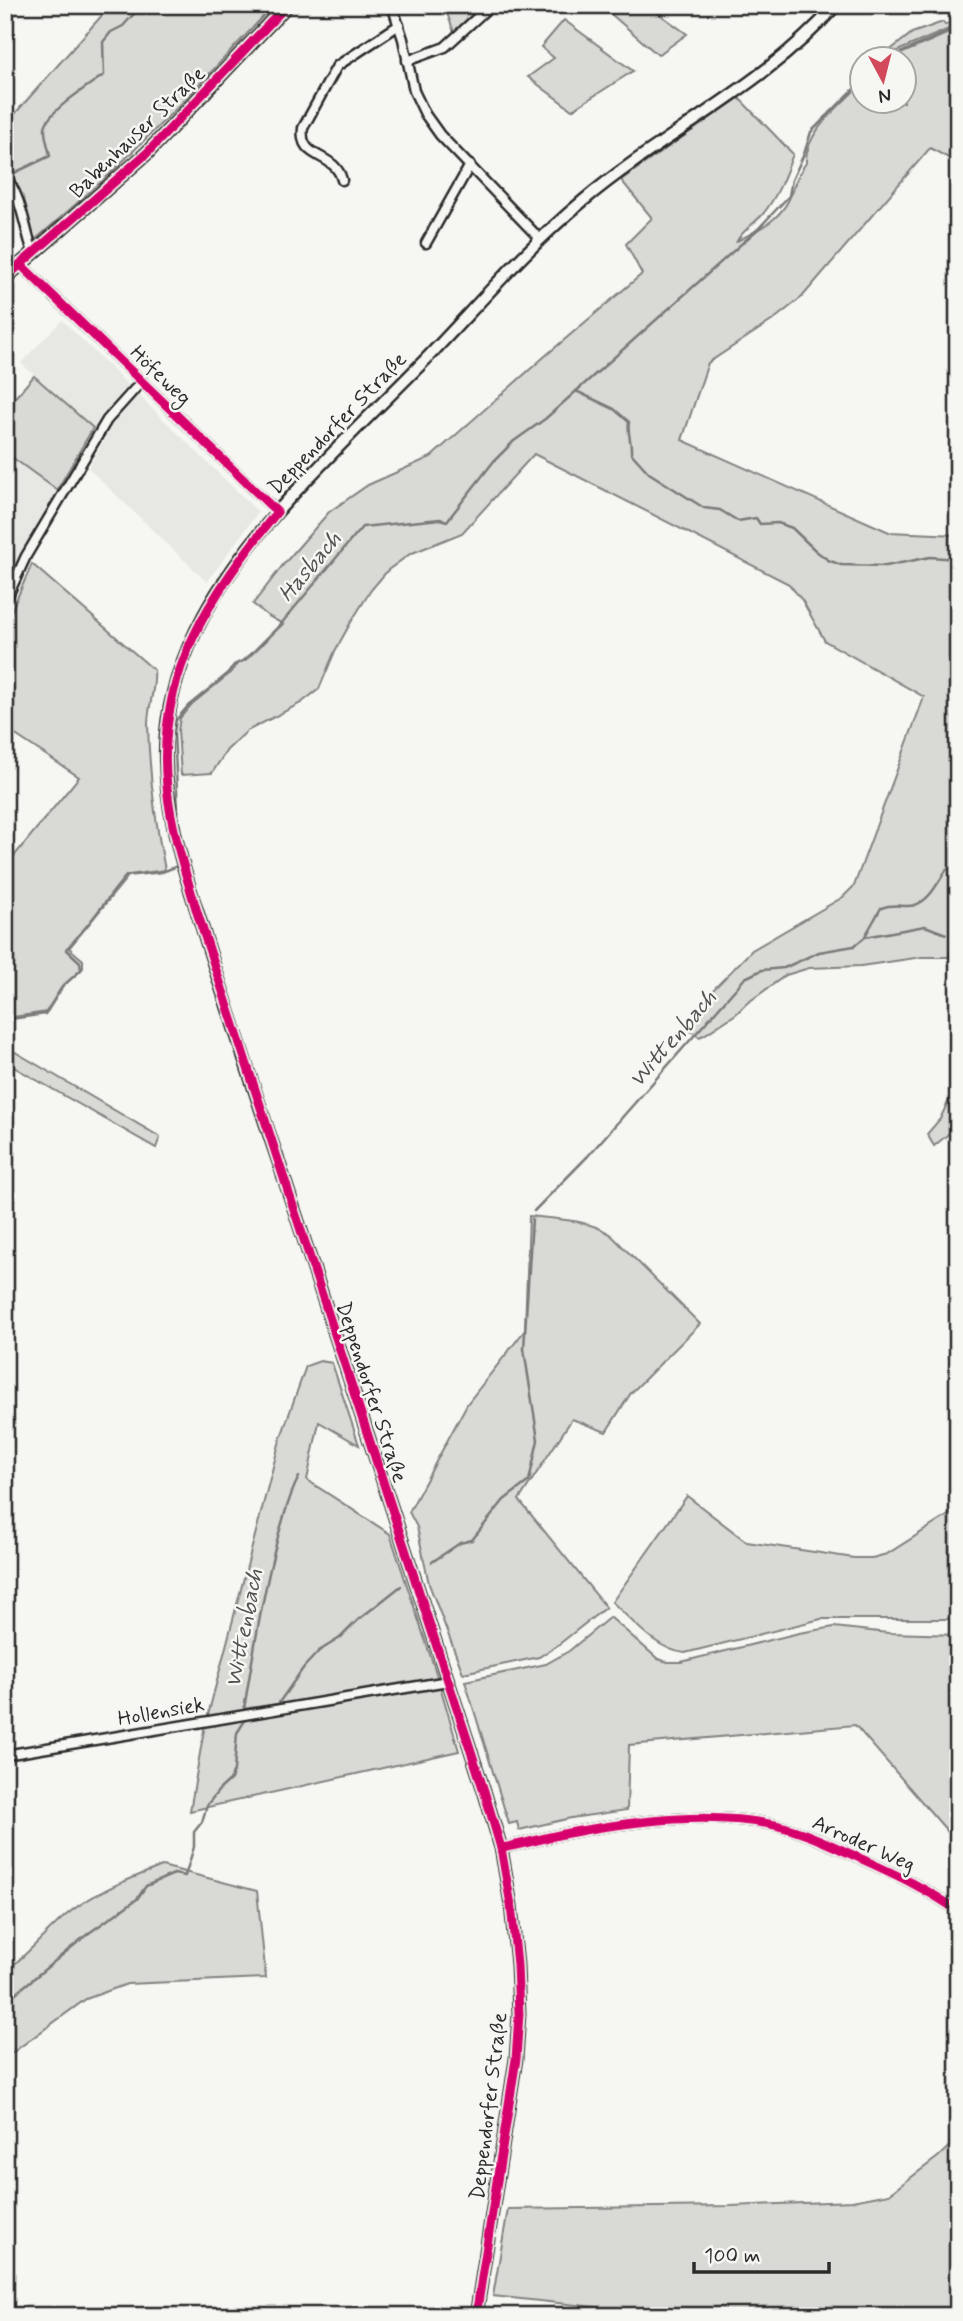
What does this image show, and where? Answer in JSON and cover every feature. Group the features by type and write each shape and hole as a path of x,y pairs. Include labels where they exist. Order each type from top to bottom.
{"main road":[{"name":"Babenhauser Straße","path":"5,278 147,153 287,5"}],"street":[{"path":"392,5 414,91 425,114 440,135 540,239"},
{"path":"407,61 446,47 491,5"},
{"name":"Deppendorfer Straße","path":"476,2316 516,2059 519,2014 511,1905 501,1848 180,855 169,806 167,731 183,656 212,601 277,512 540,239 624,168 770,67 808,34 835,5"},
{"path":"342,180 337,166 306,148 302,138 303,128 337,66 399,25"},
{"path":"426,243 470,165"},
{"path":"5,176 11,183 33,252"},
{"name":"Höfeweg","path":"20,264 277,512"},
{"name":"Höfeweg","path":"5,602 26,556 107,420 142,381"},
{"name":"Hollensiek","path":"5,1755 447,1681"},
{"name":"Arroder Weg","path":"501,1848 571,1832 631,1823 689,1819 748,1821 777,1825 811,1836 908,1880 958,1911"}],"shaded area":[{"path":"111,5 274,5 179,106 108,176 36,239 29,227 11,174 5,167 5,125"},
{"path":"444,5 482,5 454,32"},
{"path":"607,5 647,5 687,34 658,55 604,8"},
{"path":"564,20 633,71 572,110 528,77 554,58 541,47"},
{"path":"958,20 958,25 909,46 896,46 912,33 943,22 945,25"},
{"path":"958,29 958,163 930,148 802,297 773,320 708,363 682,440 889,532 958,535 958,926 949,957 922,957 861,966 809,968 786,975 704,1035 699,1037 687,1028 708,995 752,950 843,897 854,886 924,697 825,641 802,600 789,584 534,454 462,533 410,554 388,570 371,590 351,622 319,689 301,703 247,731 227,750 212,773 181,775 178,730 180,718 192,704 229,674 238,663 248,658 283,624 253,604 329,512 368,485 431,457 642,274 626,244 652,218 621,180 739,98 793,154 773,200 737,241 767,224 785,207 806,163 807,152 817,130 848,97 848,116 918,116 918,46"},
{"path":"62,320 258,512 207,582 88,468 106,437 21,363"},
{"path":"34,376 93,428 57,490 5,452 5,409"},
{"path":"5,452 57,490 5,588"},
{"path":"32,564 154,670 148,717 149,743 153,797 165,870 129,875 69,948 83,960 83,968 64,985 47,1012 13,1017 5,1030 5,867 79,777 5,728 5,625"},
{"path":"5,1046 160,1137 156,1148 5,1062"},
{"path":"958,1081 958,1126 934,1146 927,1134 940,1119"},
{"path":"529,1216 581,1223 610,1234 700,1324 631,1393 606,1432 572,1419 519,1500 606,1607 539,1657 463,1673 429,1584 417,1527 409,1512 467,1404 525,1330"},
{"path":"320,1361 332,1363 359,1445 319,1422 307,1480 390,1534 438,1679 207,1719 280,1440 306,1366"},
{"path":"687,1496 747,1542 854,1558 872,1558 887,1554 958,1509 958,1619 821,1619 685,1653 674,1651 646,1634 612,1602"},
{"path":"610,1617 658,1659 668,1662 681,1662 834,1627 888,1633 958,1635 958,1823 948,1832 855,1725 629,1745 627,1810 571,1818 519,1830 517,1822 509,1824 465,1681 546,1664 569,1651"},
{"path":"440,1686 459,1751 190,1811 205,1724"},
{"path":"162,1866 257,1891 266,1978 127,1984 86,1999 5,2058 5,1972 57,1923 87,1900"},
{"path":"958,2138 958,2316 747,2316 679,2309 680,2316 493,2296 508,2209 731,2206 852,2201 889,2194 938,2157"}],"waterway":[{"path":"14,173 50,156 45,131 47,121 70,99 104,75 103,42 111,32 123,26 142,5"},
{"name":"Hasbach","path":"916,46 958,27"},
{"name":"Hasbach","path":"5,1028 11,1019 45,1014 62,987 81,970 80,962 66,949 126,876 162,872 188,862 179,830 174,732 176,720 188,706 225,676 234,665 245,660 280,625 362,527 440,519 447,521 494,461 514,441 545,419 758,229 789,196 792,180 811,132 848,95"},
{"path":"576,391 614,409 629,422 631,453 649,473 704,508 720,510 738,521 756,518 760,524 778,523 792,528 816,551 841,565 886,566 930,557 958,559"},
{"name":"Wittenbach","path":"534,1211 588,1156 745,978 762,970 784,968 819,952 854,946 864,938 881,908 921,902 931,893 947,869"},
{"name":"Wittenbach","path":"865,937 925,926 946,934"},
{"name":"Wittenbach","path":"432,1562 460,1543 472,1540 504,1500 529,1481 538,1440 524,1349 532,1219"},
{"name":"Wittenbach","path":"299,1477 292,1491 273,1555 244,1709 278,1704 319,1651 340,1638 401,1586"},
{"name":"Wittenbach","path":"5,2002 89,1933 137,1899 146,1886 174,1874 185,1876 194,1847 194,1832 202,1822 207,1805 231,1779 237,1733 244,1722"}],"cycle path":[{"path":"5,278 147,153 287,5"},
{"path":"20,264 277,512 230,574 210,606 179,672 170,708 166,746 167,787 175,835 197,912 501,1848 511,1905 519,2014 516,2059 476,2316"},
{"path":"501,1848 565,1834 649,1821 700,1818 750,1821 787,1828 820,1840 912,1883 958,1911"}]}
